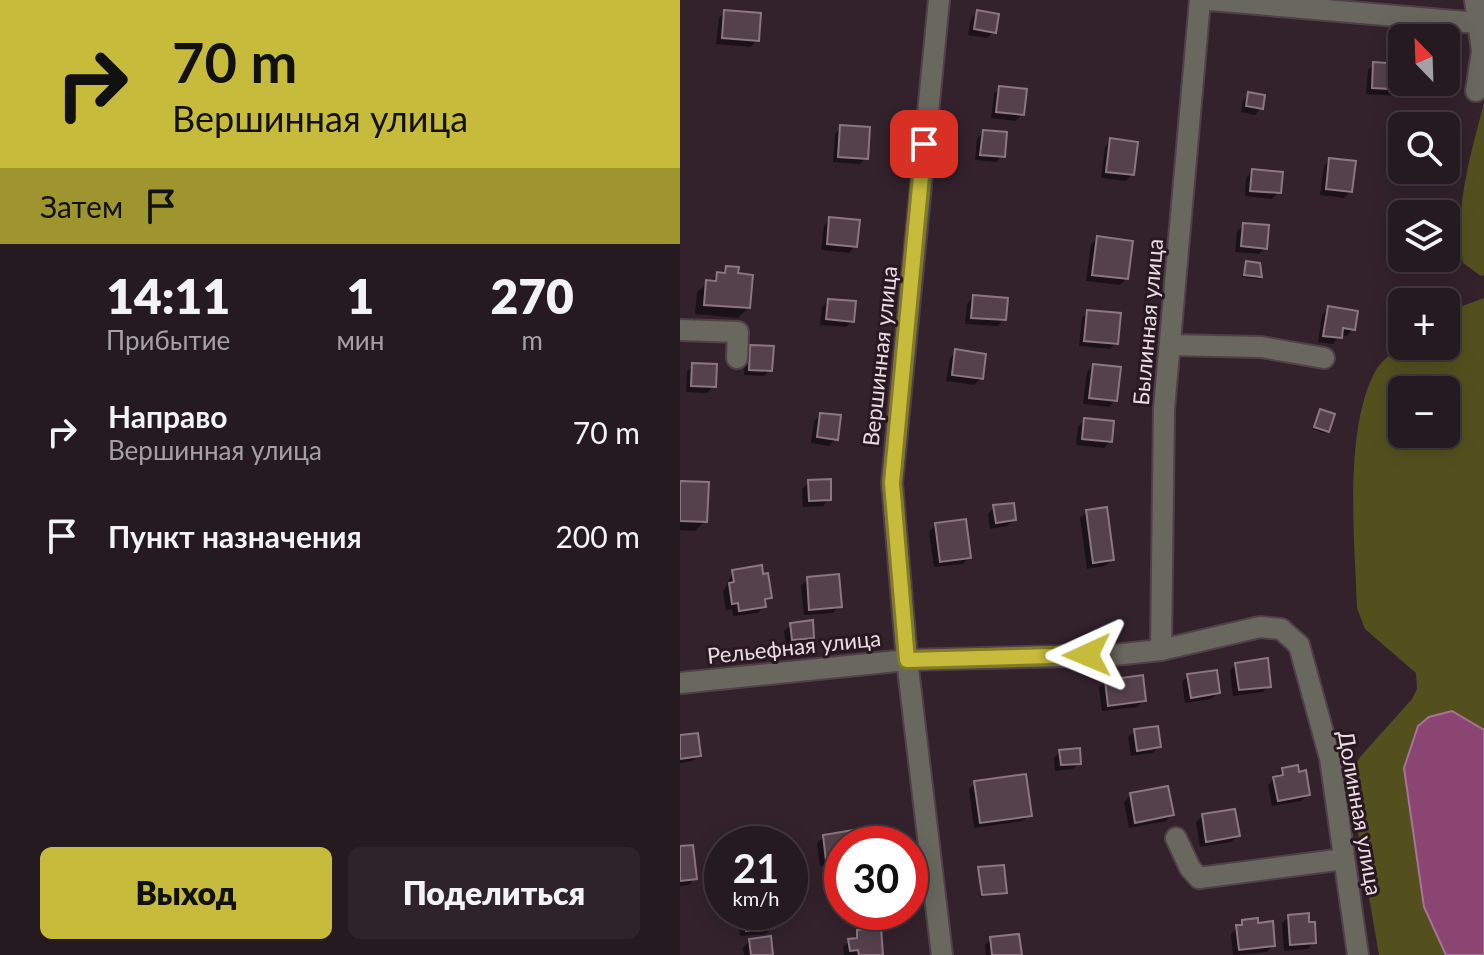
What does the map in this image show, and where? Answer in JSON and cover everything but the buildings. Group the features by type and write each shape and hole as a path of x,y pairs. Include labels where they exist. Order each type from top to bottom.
{"street":[{"name":"Вершинная улица","path":"939,0 892,472 907,660 942,955"},
{"name":"Былинная улица","path":"1161,650 1162,473 1200,0"},
{"path":"1210,0 1478,23"},
{"path":"1475,0 1482,51 1476,91"},
{"path":"680,330 738,332 737,358"},
{"path":"1170,345 1261,347 1324,358"},
{"name":"Рельефная улица","path":"680,683 907,660 1114,655 1161,650 1260,627 1281,629 1292,635"},
{"name":"Долинная улица","path":"1292,635 1299,645 1330,758 1358,955"},
{"path":"1176,838 1190,868 1199,878 1344,859"}],"shaded area":[{"path":"1484,103 1484,275 1481,276 1463,263 1461,222 1465,183"},
{"path":"1484,298 1484,730 1452,711 1424,907 1446,955 1379,955 1350,786 1352,769 1412,699 1417,689 1416,673 1365,629 1357,608 1353,519 1355,454 1366,394 1388,357 1388,360 1460,360 1460,307"},
{"path":"1452,711 1484,730 1484,955 1446,955 1424,907 1404,768 1418,726 1429,717"}],"route":[{"path":"924,144 892,483 907,660 1087,655"}]}
